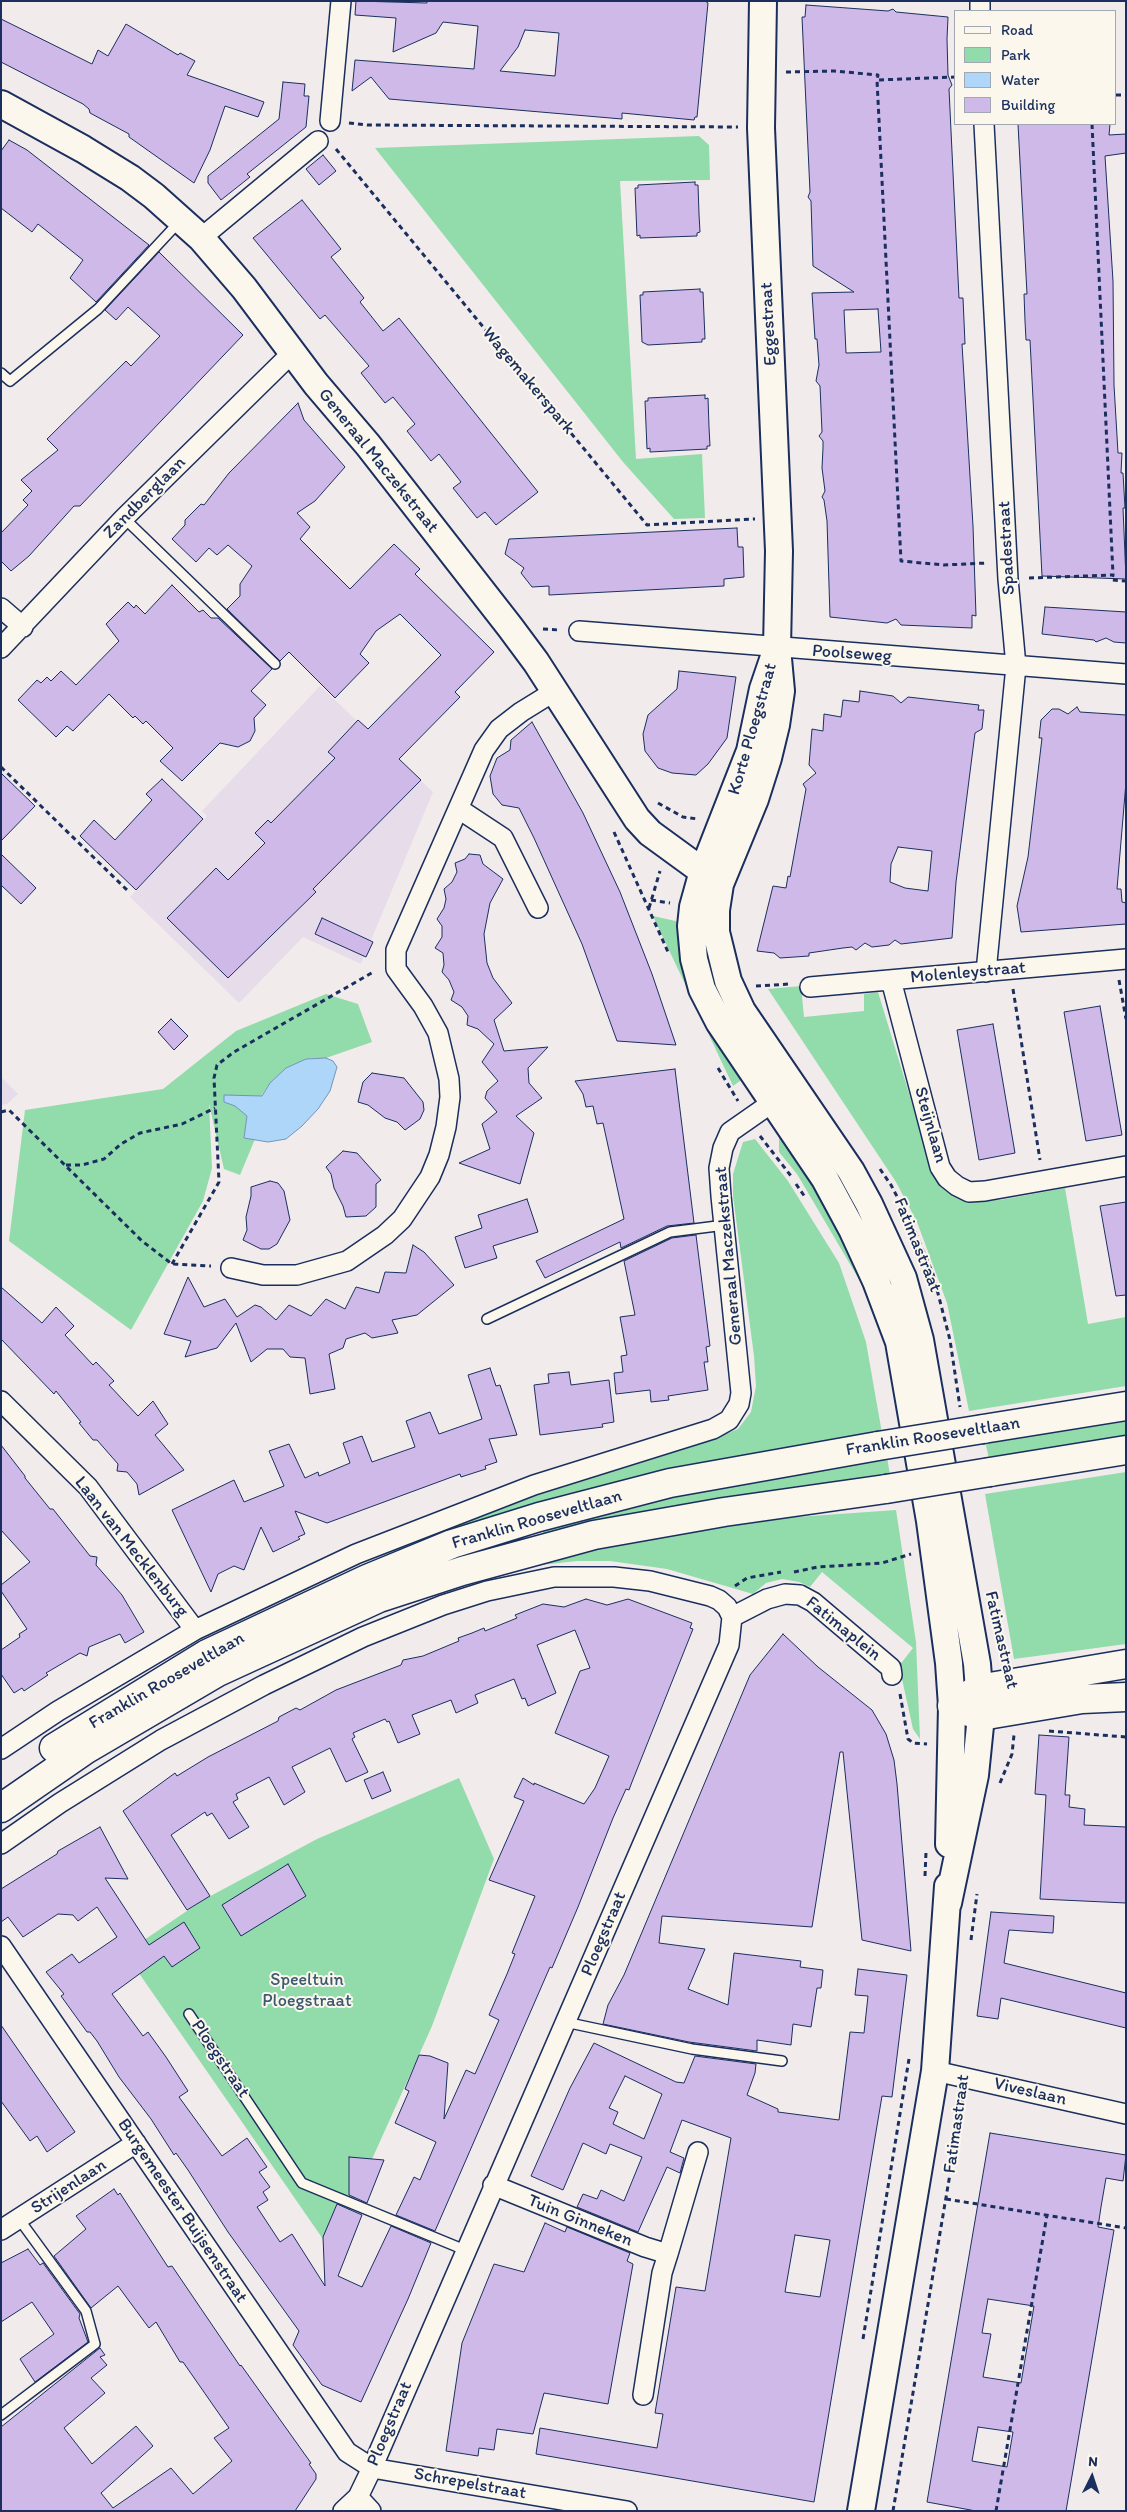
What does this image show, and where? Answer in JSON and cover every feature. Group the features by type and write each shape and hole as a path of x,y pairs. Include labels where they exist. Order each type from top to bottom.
{"main road":[{"name":"Franklin Rooseveltlaan","path":"1,1785 75,1734 207,1654 408,1561 539,1516 670,1483 878,1446 972,1423 1126,1406"},
{"name":"Franklin Rooseveltlaan","path":"1,1808 86,1750 218,1672 379,1598 472,1568 594,1535 724,1512 886,1489 1126,1450"},
{"path":"952,1706 978,1689 1126,1664"},
{"path":"952,1706 981,1716 1082,1699 1126,1697"}],"street":[{"path":"330,121 340,1"},
{"name":"Eggestraat","path":"763,1 761,128 778,518 777,648"},
{"name":"Generaal Maczekstraat","path":"1,105 105,162 146,190 201,238 244,288 292,352 368,445 510,627 555,691 637,819 650,833 711,878"},
{"name":"Spadestraat","path":"984,125 1008,571 1016,666 986,972"},
{"path":"201,238 324,142"},
{"name":"Zandberglaan","path":"1,648 23,627 124,518 292,352"},
{"path":"1,608 23,627"},
{"name":"Poolseweg","path":"579,632 1126,674"},
{"name":"Korte Ploegstraat","path":"711,878 750,751 763,689 777,648"},
{"path":"231,1268 263,1275 297,1275 347,1261 385,1235 402,1219 430,1177 439,1155 446,1126 450,1097 449,1079 438,1033 423,1006 396,969 395,960 399,940 484,750 499,730 520,712 555,691"},
{"path":"459,809 503,838 538,908"},
{"path":"711,878 693,907 691,926 697,972 702,989 719,1022 784,1094"},
{"name":"Molenleystraat","path":"810,987 1121,960"},
{"name":"Steijnlaan","path":"891,980 940,1167 947,1178 957,1186 969,1192 1126,1166"},
{"name":"Generaal Maczekstraat","path":"739,1404 741,1393 719,1168 723,1148 730,1132 784,1094"},
{"name":"Fatimastraat","path":"784,1094 851,1171 903,1278 920,1340 977,1664 981,1716 975,1775 948,1903"},
{"name":"Fatimastraat","path":"784,1094 825,1179 852,1229 876,1281 899,1342 930,1521 949,1663 952,1706 948,1903 935,2071 861,2511"},
{"name":"Franklin Rooseveltlaan","path":"1,1749 58,1711 195,1630 356,1554 507,1495 713,1429 728,1420 739,1404"},
{"name":"Laan van Mecklenburg","path":"3,1405 88,1487 195,1630"},
{"path":"1,1844 60,1803 170,1736 264,1685 354,1642 443,1606 487,1591 532,1580 577,1576 650,1581 719,1600 727,1607 732,1616"},
{"name":"Fatimaplein","path":"732,1616 767,1599 786,1594 800,1595 813,1602 891,1668 892,1675"},
{"name":"Ploegstraat","path":"343,2511 358,2496 372,2468 493,2185 566,2022 729,1645 732,1616"},
{"name":"Burgemeester Buijsenstraat","path":"1,1946 347,2452 372,2468"},
{"name":"Viveslaan","path":"935,2071 1126,2114"},
{"name":"Strijenlaan","path":"1,2230 136,2143"},
{"path":"643,2395 662,2274 698,2152"},
{"name":"Tuin Ginneken","path":"493,2185 645,2248 668,2254"},
{"name":"Schrepelstraat","path":"372,2468 627,2511"},
{"path":"358,2496 371,2511"}],"lane":[{"path":"1,373 10,381 98,309 181,219"},
{"path":"124,518 275,664"},
{"path":"487,1319 670,1232 725,1225"},
{"name":"Ploegstraat","path":"189,2014 302,2183 466,2250"},
{"path":"566,2022 692,2050 782,2061"},
{"path":"1,2415 94,2344 86,2311 19,2219"}],"path":[{"path":"761,73 834,71 878,75 901,560 1008,571 1113,575"},
{"path":"877,80 954,77"},
{"path":"330,121 368,125 761,128"},
{"path":"1092,125 1112,580 1126,581"},
{"name":"Wagemakerspark","path":"324,142 647,525 778,518"},
{"path":"1,767 127,890"},
{"path":"649,908 668,954"},
{"path":"172,1264 219,1182 214,1078 216,1065 234,1052 395,960"},
{"path":"1121,960 1126,1019"},
{"path":"1010,970 1043,1181"},
{"path":"752,979 757,994"},
{"path":"754,986 799,984 810,987"},
{"path":"716,1064 749,1119 806,1199"},
{"path":"66,1166 82,1166 104,1159 121,1144 140,1133 182,1124 201,1117 215,1108"},
{"path":"1,1112 9,1110 142,1240 172,1264 231,1268"},
{"name":"Fatimastraat","path":"874,1161 891,1185 905,1212 932,1274 972,1423"},
{"path":"719,1600 747,1578 772,1572 795,1572 818,1566 882,1563 914,1553 915,1563"},
{"name":"Fatimastraat","path":"998,1636 1009,1660 1012,1683"},
{"name":"Fatimaplein","path":"892,1675 898,1685 902,1700 908,1739 913,1743 929,1744"},
{"path":"1048,1731 1126,1737"},
{"path":"996,1792 1012,1754 1014,1733 1022,1732"},
{"path":"929,1735 929,1754"},
{"path":"925,1883 926,1843"},
{"path":"970,1946 978,1888"},
{"path":"861,2348 910,2054"},
{"name":"Fatimastraat","path":"894,2511 967,2078"},
{"path":"946,2200 1126,2228"},
{"path":"996,2511 1046,2215"}],"shaded area":[{"path":"320,686 433,792 361,964 303,937 239,1003 130,897 207,816 202,811"},
{"path":"1,1077 18,1094 7,1104 1,1105"}],"green space":[{"path":"699,136 709,145 710,180 620,181 636,459 702,454 705,518 674,519 623,462 375,148"},
{"path":"653,916 680,922 744,1078 733,1086"},
{"path":"801,986 804,1017 864,1011 864,994 878,992 929,1159 971,1201 1000,1200 1065,1188 1088,1324 1126,1317 1126,1386 969,1411 947,1303 917,1222 896,1182 768,989"},
{"path":"326,994 358,1004 372,1042 326,1058 306,1059 286,1068 270,1083 247,1116 244,1138 255,1139 240,1175 224,1169 209,1104 212,1168 203,1201 131,1330 9,1241 25,1110 163,1089 236,1031"},
{"path":"779,1136 792,1148 844,1234 864,1288 797,1174 779,1152"},
{"path":"755,1139 788,1181 839,1263 866,1342 883,1439 420,1547 374,1561 403,1546 535,1496 703,1443 738,1429 751,1412 756,1386 754,1356 733,1196 733,1174 743,1142"},
{"path":"1126,1419 1126,1438 989,1459 985,1441"},
{"path":"887,1457 890,1475 544,1537 541,1525 634,1500"},
{"path":"1126,1472 1126,1644 1014,1659 985,1494"},
{"path":"896,1510 916,1642 920,1739 913,1729 902,1679 895,1671 913,1648 822,1572 810,1587 799,1582 782,1579 766,1583 753,1594 667,1569 610,1561 577,1561 531,1566 649,1533 726,1522"},
{"name":"Speeltuin Ploegstraat","path":"459,1778 494,1859 432,2026 350,2208 334,2255 125,1953 203,1900 317,1839"}],"water":[{"path":"326,1058 333,1061 337,1067 330,1091 318,1109 302,1126 286,1139 268,1142 244,1138 247,1116 235,1106 224,1102 224,1095 262,1096 270,1083 286,1068 306,1059"}],"building":[{"path":"356,1 427,3 427,1 705,1 708,3 697,117 694,120 622,113 622,119 389,99 371,77 352,91 355,60 474,69 478,26 443,22 436,33 393,52 396,18 355,15","holes":["525,30 559,33 555,76 500,71 518,47"]},
{"path":"806,5 888,11 893,9 896,12 948,17 948,75 952,85 949,89 959,298 963,298 965,344 962,344 973,526 976,616 972,615 972,628 901,625 896,619 887,623 830,617 827,521 822,497 825,491 822,468 823,441 819,436 822,432 820,386 816,381 819,365 812,293 854,292 813,266 811,201 808,197 810,192 802,17 805,17","holes":["878,309 881,352 846,353 844,310"]},
{"path":"1,19 92,64 98,50 108,56 126,24 178,55 180,53 195,61 187,75 264,102 258,117 225,106 210,150 194,183 129,137 129,134 90,113 89,109 83,104 1,62"},
{"path":"283,82 305,84 304,96 309,96 306,127 247,174 250,177 221,200 208,183 208,176 279,119"},
{"path":"1018,125 1110,125 1109,135 1126,134 1126,153 1105,156 1113,281 1114,385 1118,453 1122,453 1121,473 1123,473 1125,508 1123,508 1126,579 1042,576 1030,340 1026,340 1024,294 1027,294"},
{"path":"9,140 27,150 149,245 96,302 70,278 83,260 38,224 32,232 1,208 1,151"},
{"path":"323,155 336,171 319,185 306,169"},
{"path":"695,182 695,185 698,185 700,232 697,233 697,236 640,238 640,235 637,236 635,188 638,188 638,185"},
{"path":"302,200 341,249 331,257 364,298 360,302 383,331 399,318 538,492 496,525 485,512 477,518 453,488 461,482 439,454 431,461 407,431 415,424 393,397 385,403 361,373 369,366 325,315 320,319 253,238"},
{"path":"159,252 243,335 80,506 74,506 29,556 11,571 1,561 1,533 28,505 23,500 32,491 21,480 58,450 47,439 126,361 131,366 160,336 128,307 116,320 105,310"},
{"path":"700,289 700,292 703,292 705,339 702,339 702,342 648,345 642,342 640,295 643,295 643,292"},
{"path":"705,395 705,399 708,398 710,446 707,446 707,449 650,452 650,448 647,449 645,401 648,401 648,398"},
{"path":"298,403 304,420 345,467 315,501 297,513 310,527 300,539 350,589 394,544 420,569 415,574 494,652 455,692 460,697 399,759 421,780 313,889 316,892 228,978 167,918 216,868 228,880 265,843 255,833 268,820 271,823 335,758 328,752 358,720 368,729 441,655 400,614 376,631 360,654 369,663 335,698 289,652 280,661 227,609 240,596 240,584 252,566 228,545 217,555 209,548 196,562 172,539 185,525 185,520 201,504 204,505 229,473"},
{"path":"737,528 738,547 743,547 744,577 724,579 724,586 549,595 549,586 532,587 521,573 524,568 505,554 509,539"},
{"path":"172,585 199,612 203,610 211,618 218,618 272,669 251,691 266,705 254,718 255,731 250,741 238,747 220,743 182,781 160,761 173,748 146,721 143,724 135,716 133,718 109,694 73,731 67,726 56,737 18,700 37,680 41,683 47,677 51,681 61,671 76,685 119,641 106,624 128,602 134,608 136,605 145,614"},
{"path":"1045,607 1126,612 1126,643 1114,642 1106,638 1096,642 1094,640 1042,634"},
{"path":"679,671 736,677 727,738 708,764 696,775 672,773 658,768 645,751 643,734 648,715 677,689"},
{"path":"860,691 893,696 901,703 908,697 979,705 978,710 984,710 982,729 975,733 956,882 952,938 901,944 895,940 889,945 872,947 865,943 856,950 852,947 809,953 809,956 780,958 774,953 757,951 773,886 786,888 788,876 790,877 806,789 803,784 816,773 809,765 812,729 823,731 824,714 841,717 843,700 859,702","holes":["898,847 932,851 928,891 905,888 890,882 891,864"]},
{"path":"1077,707 1080,712 1126,715 1126,782 1117,889 1121,889 1122,902 1126,903 1126,924 1021,932 1017,906 1028,857 1042,738 1039,738 1041,720 1052,709 1059,709 1068,714"},
{"path":"532,722 583,813 620,892 652,974 676,1045 617,1041 582,944 519,808 502,805 493,794 490,776 497,758 510,750 511,740"},
{"path":"1,773 35,806 1,841"},
{"path":"162,779 203,819 136,890 80,836 94,820 115,840 152,800 146,794"},
{"path":"1,854 36,888 21,904 1,885"},
{"path":"469,854 480,855 483,864 503,879 490,903 484,934 487,963 493,978 512,1003 494,1020 504,1051 548,1047 528,1068 529,1083 542,1098 516,1116 534,1133 520,1184 459,1163 490,1149 482,1124 497,1112 485,1098 487,1091 498,1081 482,1062 494,1044 478,1029 467,1025 468,1016 462,1007 451,1000 454,992 449,980 442,972 444,965 443,953 435,948 442,937 442,926 437,919 444,908 446,899 444,889 452,882 457,872 455,863 465,859"},
{"path":"322,918 373,942 366,957 315,934"},
{"path":"1100,1006 1122,1135 1086,1141 1064,1012"},
{"path":"171,1019 188,1036 174,1050 158,1032"},
{"path":"993,1024 1015,1153 979,1160 957,1030"},
{"path":"675,1069 694,1223 667,1226 621,1248 620,1242 545,1278 536,1261 624,1219 603,1123 597,1124 593,1106 586,1107 583,1094 575,1081"},
{"path":"372,1073 404,1078 423,1102 424,1110 420,1119 405,1130 397,1122 385,1118 368,1105 358,1102 363,1082"},
{"path":"343,1151 357,1153 381,1180 376,1184 376,1207 366,1216 346,1217 334,1188 331,1174 326,1167"},
{"path":"270,1181 278,1183 284,1191 290,1220 277,1244 269,1249 261,1249 243,1240 247,1230 246,1217 251,1187"},
{"path":"527,1199 538,1232 493,1246 497,1258 465,1268 455,1237 482,1228 478,1215"},
{"path":"1126,1202 1126,1295 1116,1296 1100,1206"},
{"path":"696,1235 710,1346 706,1347 708,1362 704,1362 708,1390 668,1396 669,1400 651,1402 650,1390 616,1394 614,1373 623,1372 621,1356 627,1355 620,1317 635,1315 624,1261 672,1238"},
{"path":"413,1245 424,1252 454,1285 417,1315 392,1320 398,1333 372,1338 365,1333 346,1339 343,1348 329,1354 335,1389 310,1394 305,1358 290,1357 283,1349 267,1349 251,1362 236,1323 217,1348 185,1357 191,1341 164,1334 188,1277 204,1307 225,1299 237,1317 255,1305 261,1307 276,1320 289,1305 311,1316 326,1299 345,1309 356,1287 379,1293 385,1272 406,1273"},
{"path":"1,1287 42,1323 56,1307 74,1326 65,1335 93,1365 96,1362 114,1381 109,1385 138,1416 153,1401 168,1424 155,1435 184,1470 139,1495 137,1484 127,1472 117,1471 118,1464 97,1440 93,1440 56,1391 54,1394 1,1339"},
{"path":"490,1368 496,1386 500,1385 517,1435 489,1439 497,1462 485,1466 486,1469 461,1477 460,1474 327,1523 295,1511 305,1534 298,1537 300,1539 273,1552 261,1527 244,1570 234,1566 218,1574 211,1592 172,1510 234,1480 244,1502 284,1486 269,1451 289,1444 305,1478 318,1472 319,1476 350,1463 343,1443 362,1436 372,1462 415,1447 406,1421 430,1412 439,1434 482,1419 468,1375"},
{"path":"569,1372 571,1385 609,1380 614,1422 602,1424 603,1427 540,1435 534,1385 549,1383 548,1374"},
{"path":"1,1445 25,1478 50,1509 53,1509 90,1556 97,1557 96,1565 122,1595 144,1632 125,1643 120,1634 89,1647 87,1656 80,1653 46,1673 48,1675 24,1691 22,1688 14,1693 1,1674 1,1650 20,1637 19,1634 27,1629 1,1591 1,1585 30,1562 1,1530"},
{"path":"586,1599 607,1605 628,1599 692,1623 690,1628 693,1629 629,1790 626,1789 613,1818 552,1968 550,1967 435,2231 396,2215 414,2177 420,2180 436,2142 395,2123 409,2091 405,2089 419,2055 430,2056 448,2063 444,2119 466,2070 475,2074 499,2020 489,2015 515,1954 512,1953 535,1896 489,1880 524,1801 514,1797 523,1778 534,1785 534,1783 584,1804 595,1788 609,1756 555,1733 580,1671 590,1668 575,1630 537,1645 556,1693 528,1706 525,1698 522,1699 514,1679 475,1695 478,1703 456,1713 451,1700 412,1715 420,1734 398,1743 389,1721 387,1722 385,1719 353,1733 355,1737 352,1739 368,1772 346,1782 330,1748 292,1767 305,1792 284,1805 269,1777 236,1794 238,1799 233,1802 249,1827 229,1839 212,1813 207,1816 205,1812 171,1835 210,1896 187,1910 123,1811 175,1773 177,1776 208,1757 278,1721 279,1717 296,1708 300,1710 336,1690 401,1665 403,1660 423,1656 459,1641 458,1638 484,1628 485,1631 517,1618 515,1615 543,1604 564,1607"},
{"path":"783,1634 818,1667 872,1710 886,1734 894,1760 897,1784 911,1951 862,1940 843,1752 840,1752 812,1927 662,1916 659,1943 705,1949 688,1989 728,2005 734,1953 801,1961 800,1967 823,1970 821,1988 817,1988 811,2027 793,2024 791,2045 757,2040 757,2051 689,2042 603,2024 608,2005 624,1975 750,1675"},
{"path":"1039,1735 1069,1737 1065,1795 1070,1795 1069,1807 1085,1809 1084,1825 1126,1827 1126,1903 1040,1899 1046,1795 1035,1794"},
{"path":"383,1772 391,1791 372,1799 364,1780"},
{"path":"100,1827 128,1879 105,1878 149,1945 184,1922 200,1948 172,1967 164,1956 112,1994 143,2036 148,2032 166,2057 188,2091 179,2097 222,2156 247,2138 267,2167 259,2172 270,2187 263,2192 268,2200 257,2207 280,2242 292,2234 325,2286 323,2237 337,2204 362,2215 338,2276 362,2287 391,2226 431,2243 408,2299 361,2402 322,2385 293,2345 299,2331 228,2232 176,2153 174,2155 151,2119 119,2077 97,2041 90,2032 87,2032 61,1996 64,1994 46,1972 72,1954 79,1963 117,1937 97,1907 78,1921 73,1915 58,1914 23,1937 8,1917 1,1922 1,1889 57,1854 58,1851"},
{"path":"288,1864 306,1896 241,1936 222,1905"},
{"path":"991,1912 1054,1916 1053,1933 1009,1930 1004,1963 1126,1993 1126,2028 1001,1998 998,2019 977,2016"},
{"path":"858,1969 907,1975 892,2097 882,2096 814,2502 536,2454 540,2428 657,2448 663,2414 655,2413 676,2287 705,2291 731,2138 682,2120 670,2152 684,2158 680,2173 667,2167 638,2232 577,2207 583,2194 597,2199 601,2190 624,2201 642,2157 610,2144 606,2154 583,2143 563,2190 531,2176 570,2088 594,2043 676,2082 684,2083 695,2056 756,2064 755,2073 747,2095 778,2109 778,2112 839,2120 850,2032 864,2033 868,1996 855,1995","holes":["625,2076 662,2094 644,2139 613,2124 618,2112 609,2108","795,2235 830,2240 820,2297 785,2292"]},
{"path":"1,2025 75,2132 47,2152 37,2136 30,2141 1,2101"},
{"path":"990,2133 1126,2155 1123,2181 1106,2178 1101,2207 1098,2227 1114,2230 1066,2511 976,2511 927,2502","holes":["988,2299 1034,2306 1021,2383 983,2377 991,2334 982,2333","978,2427 1013,2432 1007,2467 972,2461"]},
{"path":"349,2157 384,2160 367,2203 349,2195"},
{"path":"114,2189 118,2195 120,2193 168,2267 172,2266 240,2366 311,2463 309,2464 316,2474 316,2479 295,2511 1,2511 1,2427 100,2348 105,2355 100,2357 107,2365 91,2378 105,2393 64,2428 92,2464 136,2426 153,2446 101,2493 113,2508 171,2468 193,2494 232,2461 214,2438 229,2428 183,2362 180,2362 156,2322 149,2328 118,2286 91,2308 54,2256 86,2229 76,2216"},
{"path":"545,2223 565,2232 567,2227 630,2253 627,2261 633,2264 608,2404 544,2393 533,2434 497,2429 494,2450 479,2448 478,2456 446,2451 462,2343 494,2264 524,2272"},
{"path":"28,2249 40,2265 43,2263 80,2314 79,2318 88,2342 35,2382 20,2359 54,2334 32,2302 1,2322 1,2263"}]}
